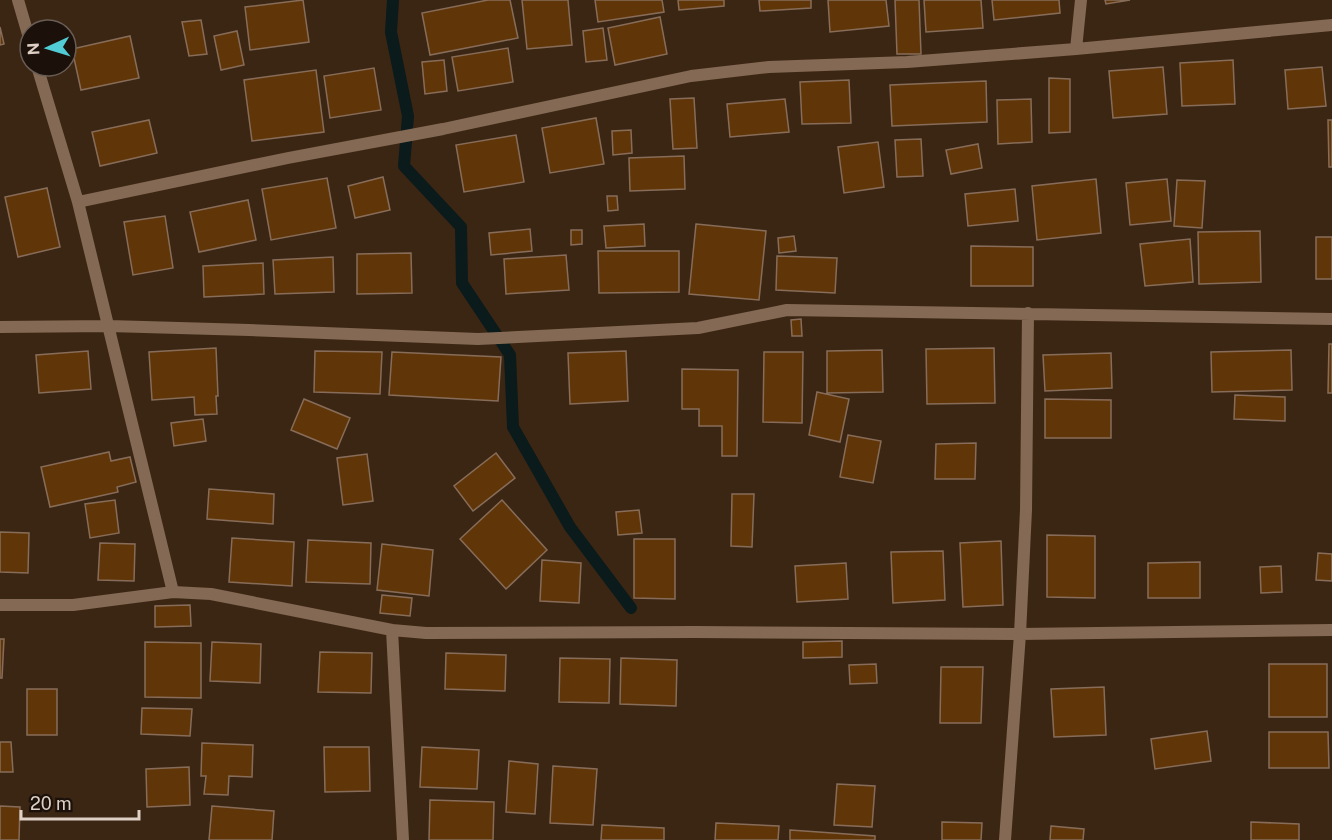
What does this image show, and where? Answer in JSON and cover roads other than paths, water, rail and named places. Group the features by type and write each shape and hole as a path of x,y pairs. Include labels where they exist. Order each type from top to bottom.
{"street":[{"path":"18,0 23,18"},
{"path":"1076,50 1081,0"},
{"path":"78,202 288,158 443,129 691,76 769,67 907,62 1076,50 1332,25"},
{"path":"41,78 78,202 172,592"},
{"path":"0,327 109,326 478,339 698,328 787,310 1332,318"},
{"path":"1005,840 1020,634 1026,510 1028,313"},
{"path":"0,605 73,605 172,592 211,594 392,630 426,633 1020,634 1332,630"},
{"path":"392,630 403,840"}],"waterway":[{"path":"393,0 391,32 408,116 404,166 461,227 462,283 510,355 513,427 570,527 631,608"}]}
